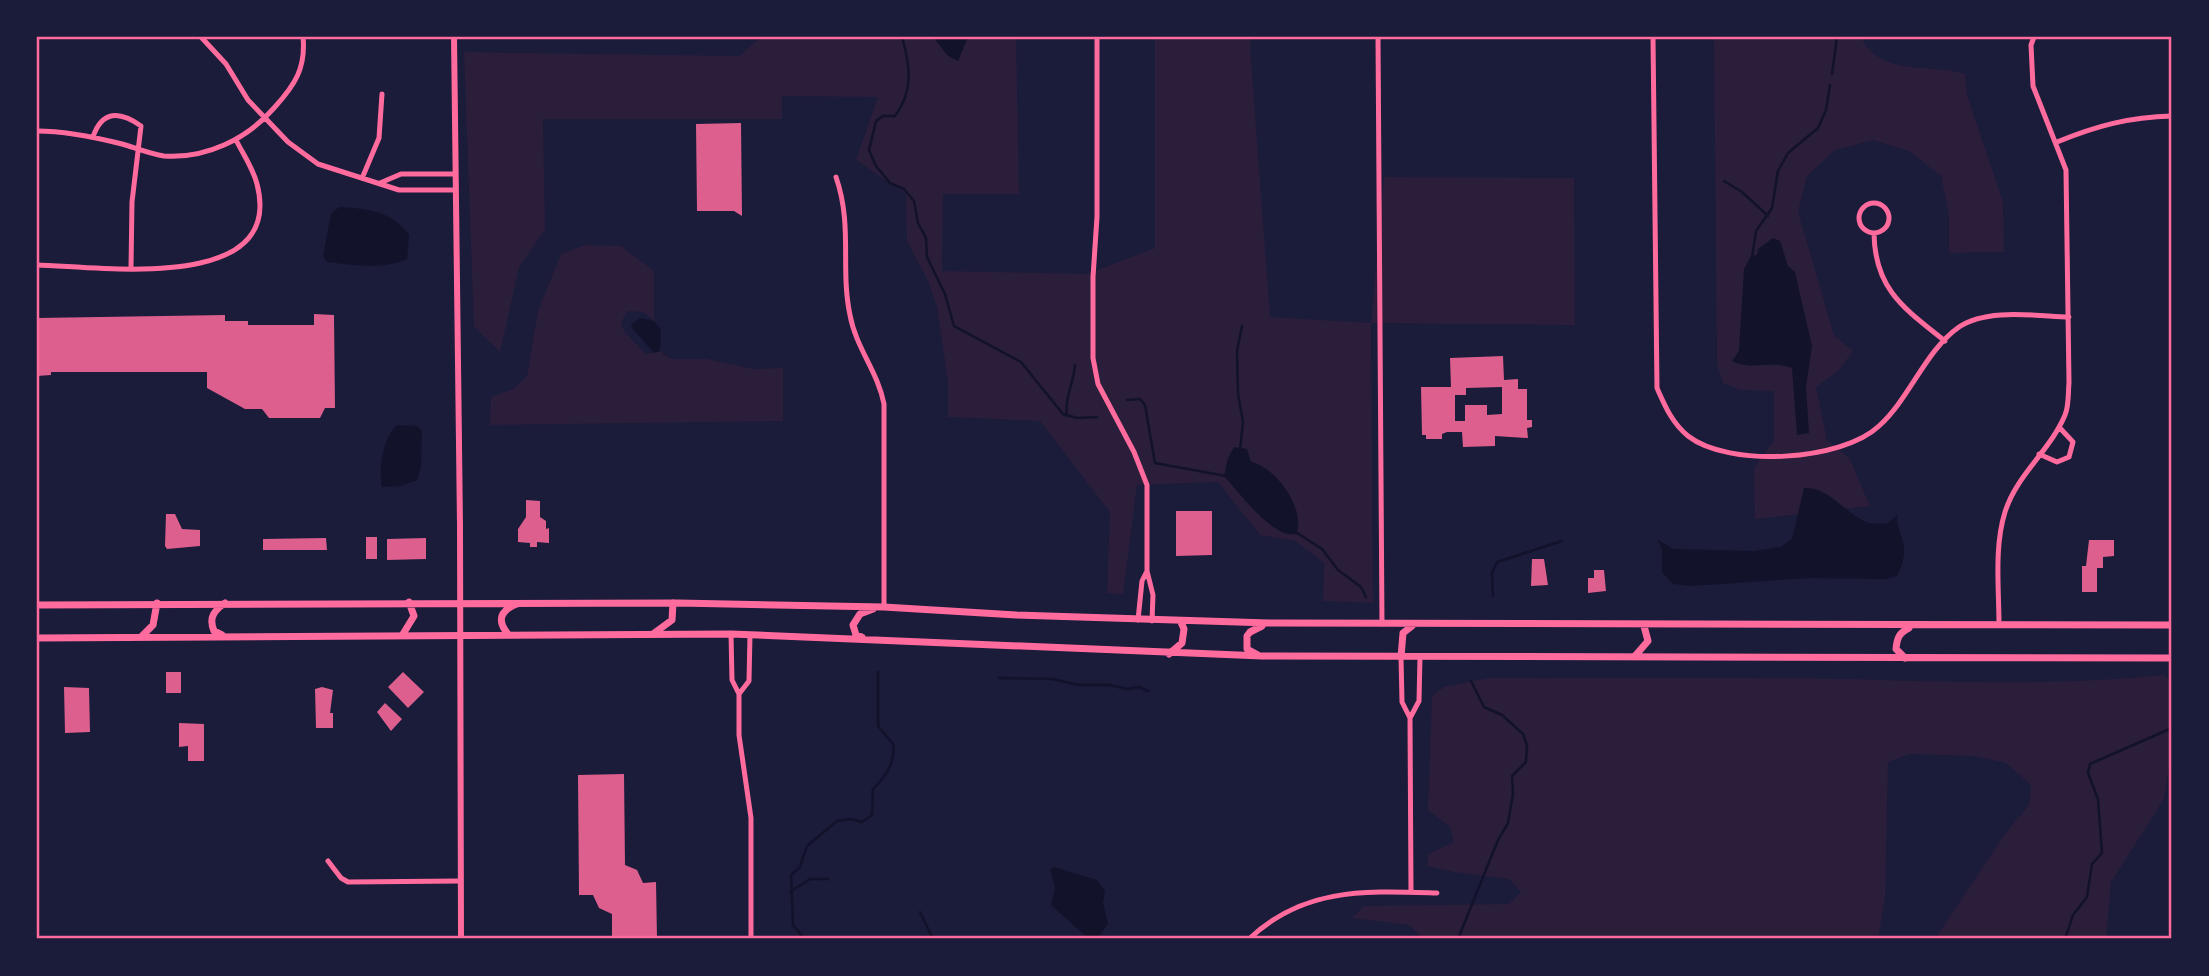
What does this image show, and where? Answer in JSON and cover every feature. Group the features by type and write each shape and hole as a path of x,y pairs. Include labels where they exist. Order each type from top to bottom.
{"main road":[{"path":"403,634 414,616 410,602"},
{"path":"508,634 501,626 503,612 525,602"},
{"path":"142,636 153,625 157,603"},
{"path":"226,603 215,611 211,620 214,631 226,636"},
{"path":"652,634 672,620 673,603"},
{"path":"37,605 673,603 884,607 1181,622 1644,626 2172,625"},
{"path":"870,640 856,635 853,625 860,614 884,607"},
{"path":"1168,654 1182,643 1184,629 1181,622"},
{"path":"1262,656 1247,649 1247,636 1255,628 1269,623"},
{"path":"1401,657 1403,633 1412,625"},
{"path":"1634,657 1648,641 1644,626"},
{"path":"1905,658 1896,649 1896,641 1903,631 1913,626"},
{"path":"37,638 731,634 1262,656 2172,658"}],"street":[{"path":"201,37 226,64 248,100 288,142 318,164 363,176 399,190 456,190"},
{"path":"37,131 93,137 164,156 199,153 236,140 265,118 301,74 305,55 303,37"},
{"path":"454,37 461,939"},
{"path":"1097,37 1093,358 1098,384 1147,485 1147,571 1153,595 1152,621"},
{"path":"1378,37 1382,624"},
{"path":"1653,37 1657,388 1668,415 1689,437 1719,451 1741,455 1824,453 1853,444 1880,426 1945,341 1959,327 1980,318 2069,317"},
{"path":"1999,625 1999,549 2005,512 2021,477 2059,427 2066,413 2070,383 2069,199 2066,170 2033,86 2031,45 2034,37"},
{"path":"363,176 379,138 382,94"},
{"path":"93,137 99,122 121,116 141,126 132,202 131,268"},
{"path":"2057,142 2121,119 2172,116"},
{"path":"37,265 131,268 211,263 240,246 257,220 260,205 256,180 236,140"},
{"path":"380,183 401,174 455,174"},
{"path":"836,177 846,216 849,313 860,349 880,383 884,404 884,607"},
{"path":"1876,203 1888,212 1889,222 1884,230 1874,234 1864,231 1858,218 1862,208 1876,203"},
{"path":"1874,234 1881,276 1894,300 1945,341"},
{"path":"2039,454 2057,462 2069,457 2074,442 2059,427"},
{"path":"1138,620 1142,581 1147,571"},
{"path":"731,634 732,680 739,694 740,735 751,818 751,939"},
{"path":"739,694 749,681 750,635"},
{"path":"1401,657 1402,702 1410,718 1411,892"},
{"path":"1410,718 1419,701 1420,657"},
{"path":"328,861 341,878 348,882 460,881"},
{"path":"1249,939 1270,919 1297,906 1329,896 1364,891 1437,893"}],"shaded area":[{"path":"761,37 1016,37 1019,194 943,194 942,271 1087,274 1155,248 1155,37 1252,37 1250,47 1270,317 1371,323 1373,603 1323,601 1324,563 1295,541 1260,535 1218,482 1137,485 1123,594 1107,593 1110,512 1040,421 948,417 948,382 937,307 928,281 907,241 906,194 856,160 878,97 782,96 782,119 543,119 545,230 519,267 500,352 474,327 464,52 739,56"},
{"path":"933,37 968,37 958,61 948,56"},
{"path":"1714,37 1861,37 1869,50 1892,63 1965,74 1967,95 2003,202 2004,252 1949,253 1949,215 1941,176 1909,151 1873,140 1835,150 1807,176 1798,212 1834,335 1853,351 1838,371 1816,387 1827,440 1850,459 1870,506 1755,519 1754,468 1774,440 1774,391 1740,390 1723,383 1717,364"},
{"path":"1384,177 1574,178 1575,325 1371,323"},
{"path":"339,207 378,212 395,220 409,235 407,259 378,266 327,262 323,256 331,214"},
{"path":"1773,238 1780,241 1788,266 1795,272 1812,346 1806,387 1809,433 1797,435 1792,368 1747,365 1732,361 1739,351 1744,269 1751,256 1757,255 1758,249"},
{"path":"585,245 621,246 654,271 654,321 643,312 628,311 621,322 624,331 646,354 660,351 670,359 707,359 753,369 783,368 783,421 490,425 491,397 513,389 527,376 538,311 561,254"},
{"path":"640,318 654,321 661,329 660,351 654,353 632,328 631,325"},
{"path":"397,425 417,426 422,431 421,467 417,480 401,486 382,487 383,454 388,437"},
{"path":"1234,447 1247,449 1251,462 1270,472 1287,491 1297,513 1296,534 1287,534 1267,522 1224,476"},
{"path":"1804,488 1821,491 1866,522 1888,523 1898,514 1904,554 1897,576 1885,579 1809,578 1691,586 1673,584 1662,572 1662,549 1657,539 1673,549 1753,551 1781,547 1792,539"},
{"path":"2164,675 2172,683 2171,756 2164,799 2111,882 2106,939 1935,939 2005,834 2029,805 2031,785 2006,763 1975,756 1909,754 1888,762 1885,898 1878,939 1424,939 1409,925 1352,918 1364,906 1509,904 1521,892 1509,879 1427,866 1428,854 1454,842 1450,827 1428,810 1432,696 1444,687 1488,678 2007,682 2085,681"},
{"path":"1054,867 1097,880 1105,891 1103,903 1108,924 1100,935 1087,937 1051,905 1055,887 1050,870"}],"building":[{"path":"741,123 742,216 734,211 697,211 696,124"},
{"path":"314,314 334,315 335,408 325,408 320,418 269,418 262,409 245,409 207,388 207,372 51,372 51,375 37,376 37,318 225,315 225,321 248,321 248,325 314,325"},
{"path":"1503,356 1504,380 1518,379 1518,389 1527,389 1527,420 1532,420 1532,427 1527,428 1528,438 1495,436 1495,446 1463,447 1462,432 1447,432 1442,434 1442,439 1426,439 1426,435 1422,435 1421,387 1451,387 1450,358","holes":["1502,387 1502,414 1487,415 1487,405 1465,405 1465,421 1455,421 1455,395 1466,395 1466,388"]},
{"path":"526,500 540,501 540,517 546,521 546,529 549,528 549,543 537,542 537,547 530,547 530,543 518,542 518,529 526,517"},
{"path":"1176,511 1212,511 1212,555 1176,556"},
{"path":"166,514 175,514 182,529 200,530 200,546 167,549"},
{"path":"366,537 377,537 377,559 366,559"},
{"path":"326,538 327,550 263,550 263,539"},
{"path":"426,538 426,559 387,560 387,539"},
{"path":"2089,540 2114,540 2114,556 2103,557 2103,568 2097,568 2097,592 2082,592 2082,566 2086,566"},
{"path":"1532,559 1544,559 1548,585 1531,586"},
{"path":"1594,570 1604,570 1606,591 1588,593 1588,578 1594,578"},
{"path":"166,672 181,672 181,693 166,693"},
{"path":"403,672 424,692 408,708 388,687"},
{"path":"64,687 89,688 90,732 65,733"},
{"path":"322,687 333,690 330,713 333,713 333,728 316,728 315,689"},
{"path":"385,703 402,719 391,731 377,712"},
{"path":"179,723 204,724 204,761 188,761 188,746 179,747"},
{"path":"624,774 625,865 637,870 643,883 656,882 657,939 612,939 612,914 599,908 593,895 579,895 578,775"}],"waterway":[{"path":"902,37 907,58 908,87 895,116 883,116 876,121 869,150 876,166 890,183 904,189 914,201 918,223 926,238 927,257 945,294 954,326 1021,362 1063,414 1077,418 1097,417"},
{"path":"1832,74 1837,37"},
{"path":"1752,258 1756,231 1772,208 1778,171 1788,153 1818,128 1826,110 1830,85"},
{"path":"1724,181 1742,192 1768,216"},
{"path":"1240,450 1243,422 1238,394 1237,351 1242,326"},
{"path":"1067,416 1075,365"},
{"path":"1127,400 1140,399 1145,405 1155,463 1226,476"},
{"path":"1294,531 1322,549 1338,570 1361,587 1366,597"},
{"path":"1493,596 1492,573 1497,562 1562,541"},
{"path":"805,939 793,925 791,875 800,867 807,846 837,821 851,819 862,822 872,815 873,789 885,774 893,757 893,744 878,726 878,672"},
{"path":"999,678 1052,679 1079,685 1110,685 1127,689 1139,687 1148,691"},
{"path":"1458,939 1498,840 1508,823 1513,794 1512,776 1526,762 1527,745 1523,734 1502,715 1484,707 1471,681"},
{"path":"2065,939 2073,915 2087,897 2092,864 2102,853 2098,799 2088,773 2090,764 2172,728"},
{"path":"790,892 810,879 828,879"},
{"path":"920,912 933,939"},
{"path":"1334,938 1343,939"}]}
